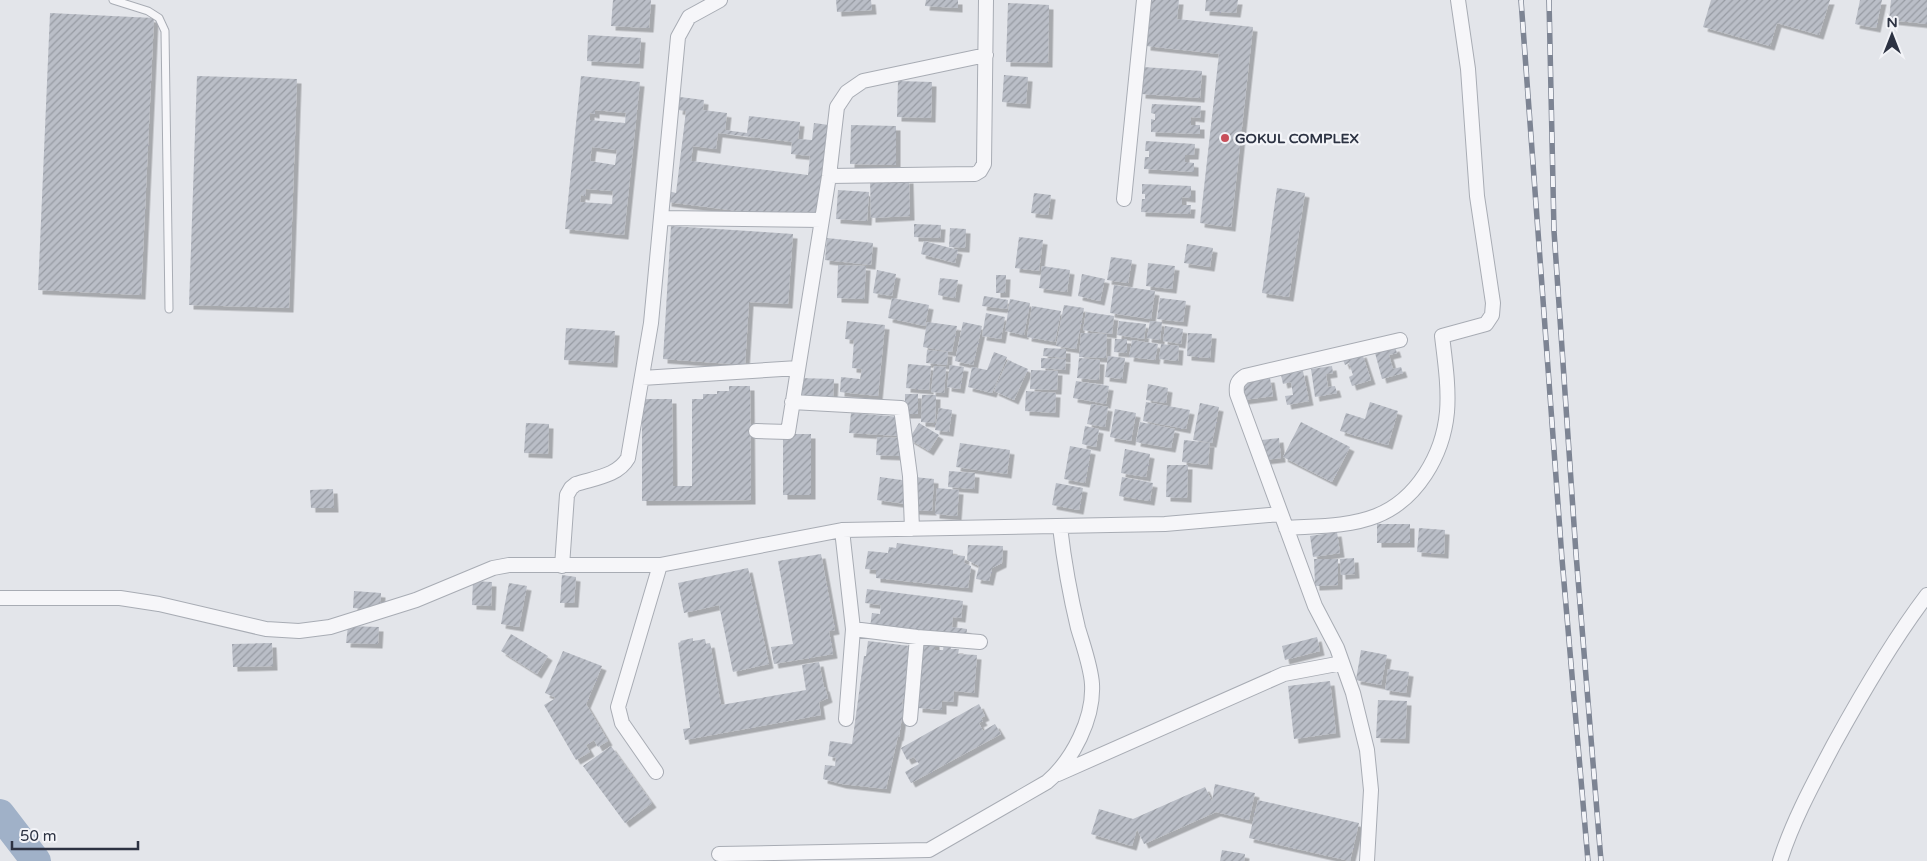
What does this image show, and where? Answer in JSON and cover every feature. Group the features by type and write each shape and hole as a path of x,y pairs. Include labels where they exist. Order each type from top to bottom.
{"street":[{"path":"562,566 567,495 571,488 576,484 616,472 624,466 628,458 651,323 678,38 689,17 720,0"},
{"path":"829,176 975,174 980,171 984,164 986,0"},
{"path":"1124,200 1144,0"},
{"path":"1286,528 1348,523 1374,517 1401,503 1411,493 1427,473 1442,439 1447,412 1447,384 1442,336 1486,324 1492,315 1493,303 1477,196 1468,69 1458,0"},
{"path":"756,431 788,432 829,176 837,107 847,92 863,81 986,55"},
{"path":"662,218 822,220"},
{"path":"1367,861 1371,790 1367,750 1354,693 1337,648 1315,606 1236,394 1236,384 1239,379 1245,376 1400,340"},
{"path":"642,378 798,368"},
{"path":"792,402 901,408 910,476 912,529"},
{"path":"0,598 120,598 159,604 266,629 299,631 330,627 416,600 493,568 509,565 660,565 842,530 1165,524 1281,514"},
{"path":"719,854 929,850 1047,782 1055,775 1070,756 1080,736 1092,700 1092,682 1068,584 1060,527"},
{"path":"842,530 853,629 846,719"},
{"path":"656,772 622,723 618,706 660,565"},
{"path":"1780,861 1787,839 1812,786 1857,702 1912,615 1927,595"},
{"path":"853,629 980,642"},
{"path":"910,719 917,637"},
{"path":"1055,775 1284,674 1342,664"}],"lane":[{"path":"113,0 148,12 159,18 165,31 169,309"}],"building":[{"path":"613,0 651,0 649,28 611,26"},
{"path":"836,0 871,0 872,10 837,12"},
{"path":"926,0 958,0 958,8 925,6"},
{"name":"GOKUL COMPLEX","path":"1151,0 1179,0 1177,19 1253,27 1231,227 1200,223 1219,54 1146,46"},
{"path":"1206,0 1238,0 1236,13 1205,11"},
{"path":"1711,0 1830,0 1819,35 1777,23 1770,46 1703,27"},
{"path":"1860,0 1882,0 1876,28 1855,24"},
{"path":"1891,0 1927,0 1927,24 1889,20"},
{"path":"1008,3 1049,5 1048,63 1006,62"},
{"path":"50,13 154,18 141,295 38,290"},
{"path":"588,35 641,38 639,64 587,61"},
{"path":"1143,67 1202,71 1200,98 1141,94"},
{"path":"1004,75 1028,77 1026,104 1002,102"},
{"path":"197,76 297,79 289,308 189,305"},
{"path":"581,76 640,82 624,235 565,229","holes":["595,110 626,113 625,123 590,120 590,113 595,114","592,147 617,150 615,165 590,161","586,189 613,191 612,204 580,202 581,195 585,196"]},
{"path":"898,81 932,82 931,118 897,117"},
{"path":"680,97 704,100 703,110 727,113 725,130 747,133 749,116 800,122 798,139 812,140 814,123 829,125 817,221 667,202 668,191 676,193 686,111 678,110","holes":["718,133 792,142 791,154 810,156 808,175 691,161 693,146 716,149"]},
{"path":"1152,104 1201,106 1200,118 1191,117 1191,125 1200,125 1200,134 1151,132 1151,119 1155,120 1155,114 1151,113"},
{"path":"851,125 896,126 896,165 850,164"},
{"path":"1146,141 1195,144 1194,155 1185,155 1185,162 1194,163 1194,172 1144,169 1145,157 1149,157 1149,151 1145,151"},
{"path":"909,179 910,216 871,218 870,180"},
{"path":"1142,184 1191,186 1191,198 1182,197 1182,205 1191,205 1190,214 1141,212 1142,199 1145,199 1145,194 1142,194"},
{"path":"1277,188 1305,193 1289,297 1262,293"},
{"path":"838,190 869,192 867,221 836,219"},
{"path":"1034,193 1051,195 1048,215 1031,213"},
{"path":"914,224 941,225 940,238 914,237"},
{"path":"671,226 793,234 788,304 749,302 745,365 663,359"},
{"path":"950,228 966,229 965,248 949,247"},
{"path":"1019,237 1043,240 1039,271 1015,268"},
{"path":"827,238 873,243 871,265 825,260"},
{"path":"924,241 958,250 955,263 921,254"},
{"path":"1187,244 1213,248 1210,267 1184,263"},
{"path":"1111,257 1132,260 1128,283 1107,280"},
{"path":"1148,263 1175,266 1172,289 1146,286"},
{"path":"838,265 866,266 864,299 837,298"},
{"path":"1042,266 1070,270 1067,292 1039,288"},
{"path":"877,270 896,274 892,296 873,293"},
{"path":"1082,274 1105,279 1100,301 1078,296"},
{"path":"996,275 1006,275 1005,293 996,293"},
{"path":"940,278 958,280 955,298 938,295"},
{"path":"1114,285 1155,291 1151,319 1110,313"},
{"path":"984,296 1008,300 1007,309 982,306"},
{"path":"892,298 929,305 925,326 888,318"},
{"path":"1160,298 1186,301 1183,322 1157,319"},
{"path":"1010,299 1030,303 1024,335 1005,331"},
{"path":"1064,305 1084,308 1076,349 1056,346"},
{"path":"1032,306 1061,311 1055,342 1027,337"},
{"path":"1086,312 1114,316 1112,334 1083,330"},
{"path":"986,313 1005,317 1001,339 982,336"},
{"path":"847,321 885,325 878,396 840,392 841,377 860,379 862,369 852,368 854,340 845,339"},
{"path":"1119,321 1146,324 1144,339 1117,335"},
{"path":"1150,321 1162,322 1160,340 1147,338"},
{"path":"927,322 957,326 952,352 923,347"},
{"path":"963,322 982,326 973,365 955,361"},
{"path":"1165,326 1183,329 1181,344 1163,341"},
{"path":"566,328 615,331 613,363 564,360"},
{"path":"1081,333 1107,334 1106,358 1079,357"},
{"path":"1188,333 1212,334 1210,358 1187,356"},
{"path":"1115,339 1127,339 1127,353 1114,352"},
{"path":"1132,340 1158,344 1155,360 1129,357"},
{"path":"1161,344 1179,346 1178,361 1159,359"},
{"path":"1395,347 1397,353 1389,355 1393,369 1401,367 1403,373 1382,379 1375,353"},
{"path":"1044,348 1066,349 1066,358 1043,356"},
{"path":"927,350 948,352 947,365 926,363"},
{"path":"994,352 1007,357 992,393 968,387 972,367 987,370"},
{"path":"1362,353 1371,380 1352,386 1349,377 1353,375 1349,363 1345,365 1343,360"},
{"path":"1108,356 1125,358 1122,379 1105,377"},
{"path":"1041,358 1066,359 1065,370 1041,368"},
{"path":"1079,358 1100,360 1099,380 1077,378"},
{"path":"1008,360 1028,369 1014,400 994,391"},
{"path":"908,364 931,366 929,390 906,388"},
{"path":"950,365 964,367 960,389 947,387"},
{"path":"934,366 946,367 944,393 931,392"},
{"path":"1332,366 1333,373 1326,374 1328,387 1335,386 1337,393 1315,397 1311,369"},
{"path":"1031,370 1058,371 1057,390 1030,389"},
{"path":"1303,371 1309,401 1287,405 1285,396 1293,395 1291,382 1283,384 1281,375"},
{"path":"799,378 834,379 833,398 798,397"},
{"path":"1270,378 1273,396 1243,400 1241,382"},
{"path":"1076,381 1109,386 1106,404 1073,398"},
{"path":"1148,384 1168,388 1166,403 1146,400"},
{"path":"729,386 750,386 751,500 642,501 642,399 672,399 673,486 692,486 692,399 703,399 703,394 717,394 717,391 729,391"},
{"path":"1026,391 1056,393 1055,413 1025,411"},
{"path":"905,394 918,394 918,414 905,414"},
{"path":"922,395 936,395 935,423 921,422"},
{"path":"1146,402 1190,410 1186,429 1143,421"},
{"path":"1370,402 1398,411 1388,445 1340,431 1346,413 1365,419"},
{"path":"1200,403 1219,407 1212,443 1193,440"},
{"path":"1091,404 1108,407 1105,427 1087,424"},
{"path":"939,408 952,410 949,432 935,430"},
{"path":"1115,409 1136,413 1131,441 1110,437"},
{"path":"851,413 901,417 900,436 849,433"},
{"path":"1140,422 1175,429 1171,448 1136,442"},
{"path":"1301,422 1350,447 1332,482 1283,457"},
{"path":"526,423 549,424 548,454 524,453"},
{"path":"919,423 939,435 929,451 909,439"},
{"path":"1085,426 1099,429 1096,447 1082,444"},
{"path":"783,434 811,434 811,495 783,495"},
{"path":"877,437 901,438 900,456 876,455"},
{"path":"1279,438 1281,458 1264,460 1262,440"},
{"path":"1184,440 1210,443 1208,465 1182,462"},
{"path":"960,443 1010,450 1007,474 956,467"},
{"path":"1070,446 1091,450 1085,483 1064,479"},
{"path":"1125,449 1150,454 1146,477 1121,473"},
{"path":"1167,465 1188,465 1187,498 1166,497"},
{"path":"949,471 975,473 974,489 948,487"},
{"path":"880,477 909,481 906,504 877,500"},
{"path":"914,477 934,479 932,511 911,510"},
{"path":"1122,477 1153,483 1150,501 1119,496"},
{"path":"1056,483 1083,488 1079,510 1052,505"},
{"path":"937,488 959,490 957,516 935,514"},
{"path":"333,489 334,508 311,508 310,490"},
{"path":"1377,524 1410,524 1410,543 1377,543"},
{"path":"1419,528 1445,530 1444,554 1417,552"},
{"path":"1337,532 1340,553 1313,557 1310,536"},
{"path":"897,543 953,550 953,555 965,556 964,563 971,566 968,588 876,578 876,570 865,569 868,551 888,553 889,547 896,548"},
{"path":"968,545 1003,546 1002,563 992,568 989,581 976,579 979,566 967,560"},
{"path":"821,554 835,630 829,631 833,654 774,664 771,647 793,644 778,561"},
{"path":"1354,558 1355,574 1341,575 1340,559"},
{"path":"1314,559 1338,559 1338,585 1315,586"},
{"path":"748,568 769,664 733,672 719,605 684,613 678,583"},
{"path":"562,575 576,577 574,603 560,603"},
{"path":"473,581 492,582 491,606 472,605"},
{"path":"509,583 527,586 519,627 501,624"},
{"path":"867,589 963,601 961,618 953,617 952,627 967,629 966,639 870,627 872,613 880,614 881,605 865,603"},
{"path":"354,591 381,593 380,610 353,608"},
{"path":"348,626 379,627 378,644 346,643"},
{"path":"511,634 548,656 537,674 501,651"},
{"path":"1317,637 1320,651 1285,660 1282,646"},
{"path":"693,638 693,641 705,639 706,644 710,643 721,705 806,690 802,665 819,662 828,698 819,702 821,715 685,740 683,729 690,728 678,643"},
{"path":"923,639 935,640 935,650 943,650 944,645 951,645 951,649 959,649 958,654 977,655 974,693 954,691 953,702 942,701 942,710 918,708"},
{"path":"868,641 910,646 899,737 886,789 842,784 823,779 825,765 835,766 836,758 828,756 830,741 852,744 864,656 866,656"},
{"path":"272,643 273,666 233,667 232,644"},
{"path":"1361,650 1387,655 1381,685 1356,680"},
{"path":"563,651 602,666 586,704 608,741 598,747 594,740 586,745 590,752 576,760 544,705 556,698 545,693"},
{"path":"1388,669 1409,672 1406,693 1385,690"},
{"path":"1330,681 1336,733 1294,739 1288,686"},
{"path":"1378,700 1407,701 1405,739 1376,738"},
{"path":"979,704 985,716 981,718 983,721 979,723 983,731 995,724 1001,734 911,783 905,772 919,764 914,757 907,760 901,748"},
{"path":"611,746 652,803 625,823 583,766"},
{"path":"1215,784 1255,793 1249,820 1216,812 1144,844 1137,829 1132,846 1091,834 1099,809 1133,819 1205,787 1212,801"},
{"path":"1258,800 1359,823 1350,861 1249,838"},
{"path":"1222,850 1245,854 1244,861 1220,861"}],"waterway":[{"path":"0,814 36,861"}],"railway":[{"path":"1521,0 1562,559 1588,861"},
{"path":"1549,0 1554,231 1576,554 1601,861"}],"place":[{"name":"GOKUL COMPLEX","path":"1225,138"}]}
